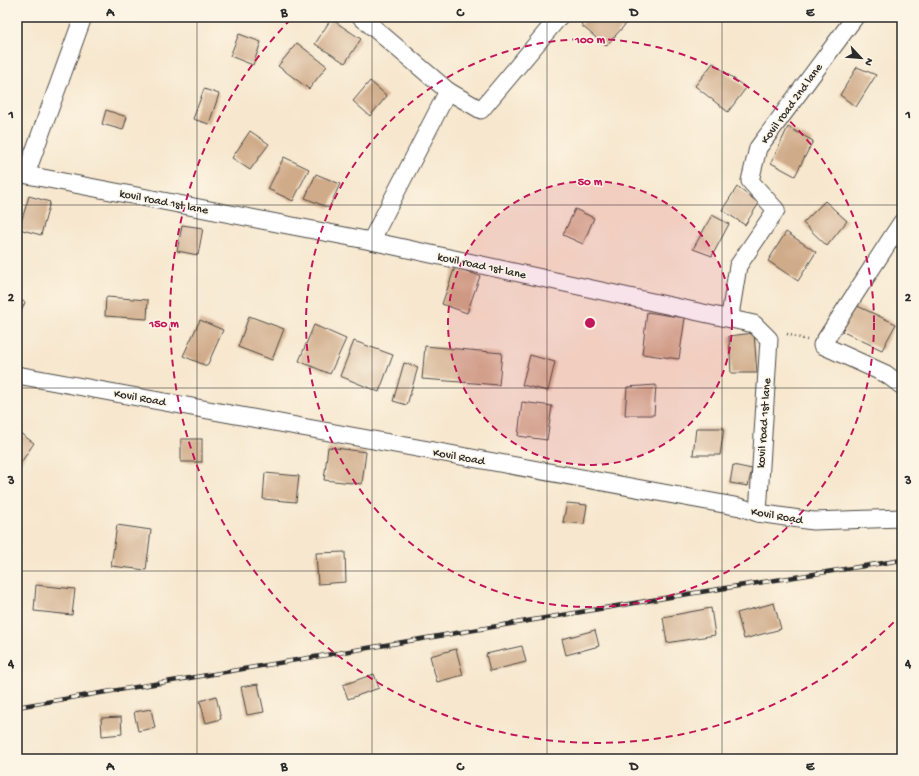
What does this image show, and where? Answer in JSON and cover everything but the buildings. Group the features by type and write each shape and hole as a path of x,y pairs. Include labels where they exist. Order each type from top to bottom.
{"street":[{"path":"22,173 83,17"},
{"path":"361,17 448,91 481,110 559,17"},
{"name":"Kovil road 2nd lane","path":"731,319 731,309 738,266 776,210 750,181 758,148 855,17"},
{"path":"371,241 448,91"},
{"name":"kovil road 1st lane","path":"22,173 371,241 754,324 769,339 758,513"},
{"path":"902,222 822,345 886,374 902,386"},
{"name":"Kovil Road","path":"17,375 740,507 758,513 813,521 902,518"}],"path":[{"path":"784,334 822,345"}],"railway":[{"path":"17,707 688,594 902,560"}]}
